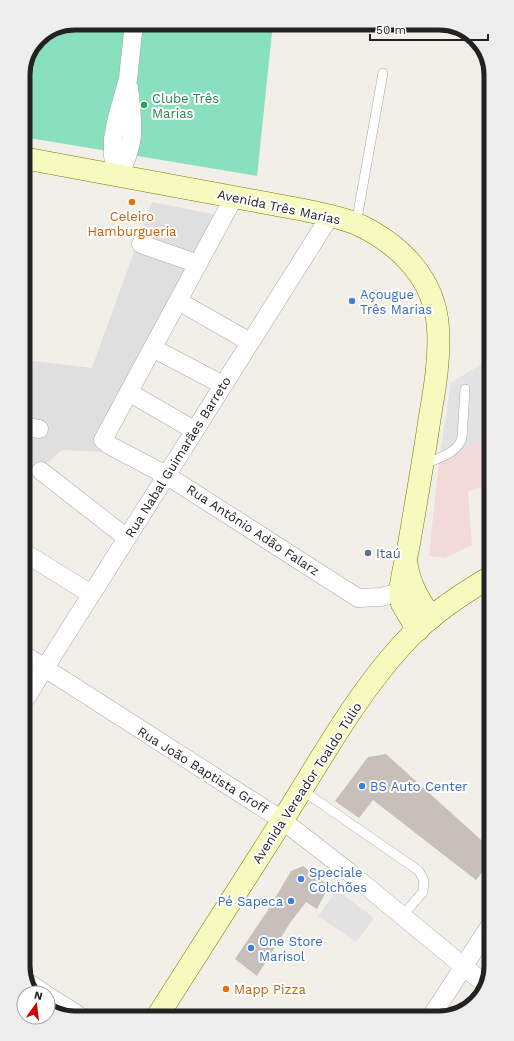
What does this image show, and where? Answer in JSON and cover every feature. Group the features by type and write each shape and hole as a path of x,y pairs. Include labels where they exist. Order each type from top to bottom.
{"street":[{"path":"118,176 127,160 132,141 133,123 128,79 133,30"},
{"name":"Avenida Três Marias","path":"30,159 330,216 356,224 389,242 405,256 418,271 429,290 435,307 439,346 432,402 400,592 402,604 424,624"},
{"path":"141,244 198,264 234,197"},
{"name":"Rua Nabal Guimarães Barreto","path":"30,691 330,216"},
{"name":"Rua Antônio Adão Falarz","path":"198,264 106,442 166,475 358,598 381,597 400,592"},
{"path":"187,306 250,342"},
{"path":"162,353 223,385"},
{"path":"137,396 194,430"},
{"path":"41,471 127,538"},
{"path":"30,556 91,594"},
{"name":"Avenida Três Marias","path":"406,559 409,578 424,624"},
{"name":"Avenida Vereador Toaldo Túlio","path":"161,1011 282,820 374,680 404,643 424,624 484,581"},
{"name":"Rua João Baptista Groff","path":"30,659 282,820 482,981"},
{"path":"435,1011 484,935"},
{"path":"56,1001 72,1011"}],"lane":[{"path":"356,224 383,73"},
{"path":"422,465 453,451 459,446 462,438 465,389"},
{"path":"302,789 418,871 424,881 422,892 402,916"}],"shaded area":[{"path":"152,202 232,218 102,452 62,450 30,478 30,361 92,368"},
{"path":"484,362 484,439 439,461 451,383"},
{"path":"484,439 484,486 468,492 472,545 445,558 429,556 439,461"},
{"path":"337,890 374,918 356,942 318,916"}],"green space":[{"name":"Clube Três Marias","path":"75,30 272,30 257,176 30,138 30,72 35,55 45,41 53,36 61,32"}],"building":[{"path":"386,754 484,843 484,870 476,880 373,800 359,818 335,801 368,757"},
{"path":"303,866 329,886 317,909 306,902 290,923 257,976 235,959 268,910 291,871"}],"place":[{"name":"Clube Três Marias","path":"144,105"},
{"name":"Celeiro Hamburgueria","path":"132,202"},
{"name":"Açougue Três Marias","path":"352,301"},
{"name":"Itaú","path":"368,553"},
{"name":"BS Auto Center","path":"362,786"},
{"name":"Speciale Colchões","path":"301,879"},
{"name":"Pé Sapeca","path":"291,901"},
{"name":"One Store Marisol","path":"251,948"},
{"name":"Mapp Pizza","path":"226,989"}]}
